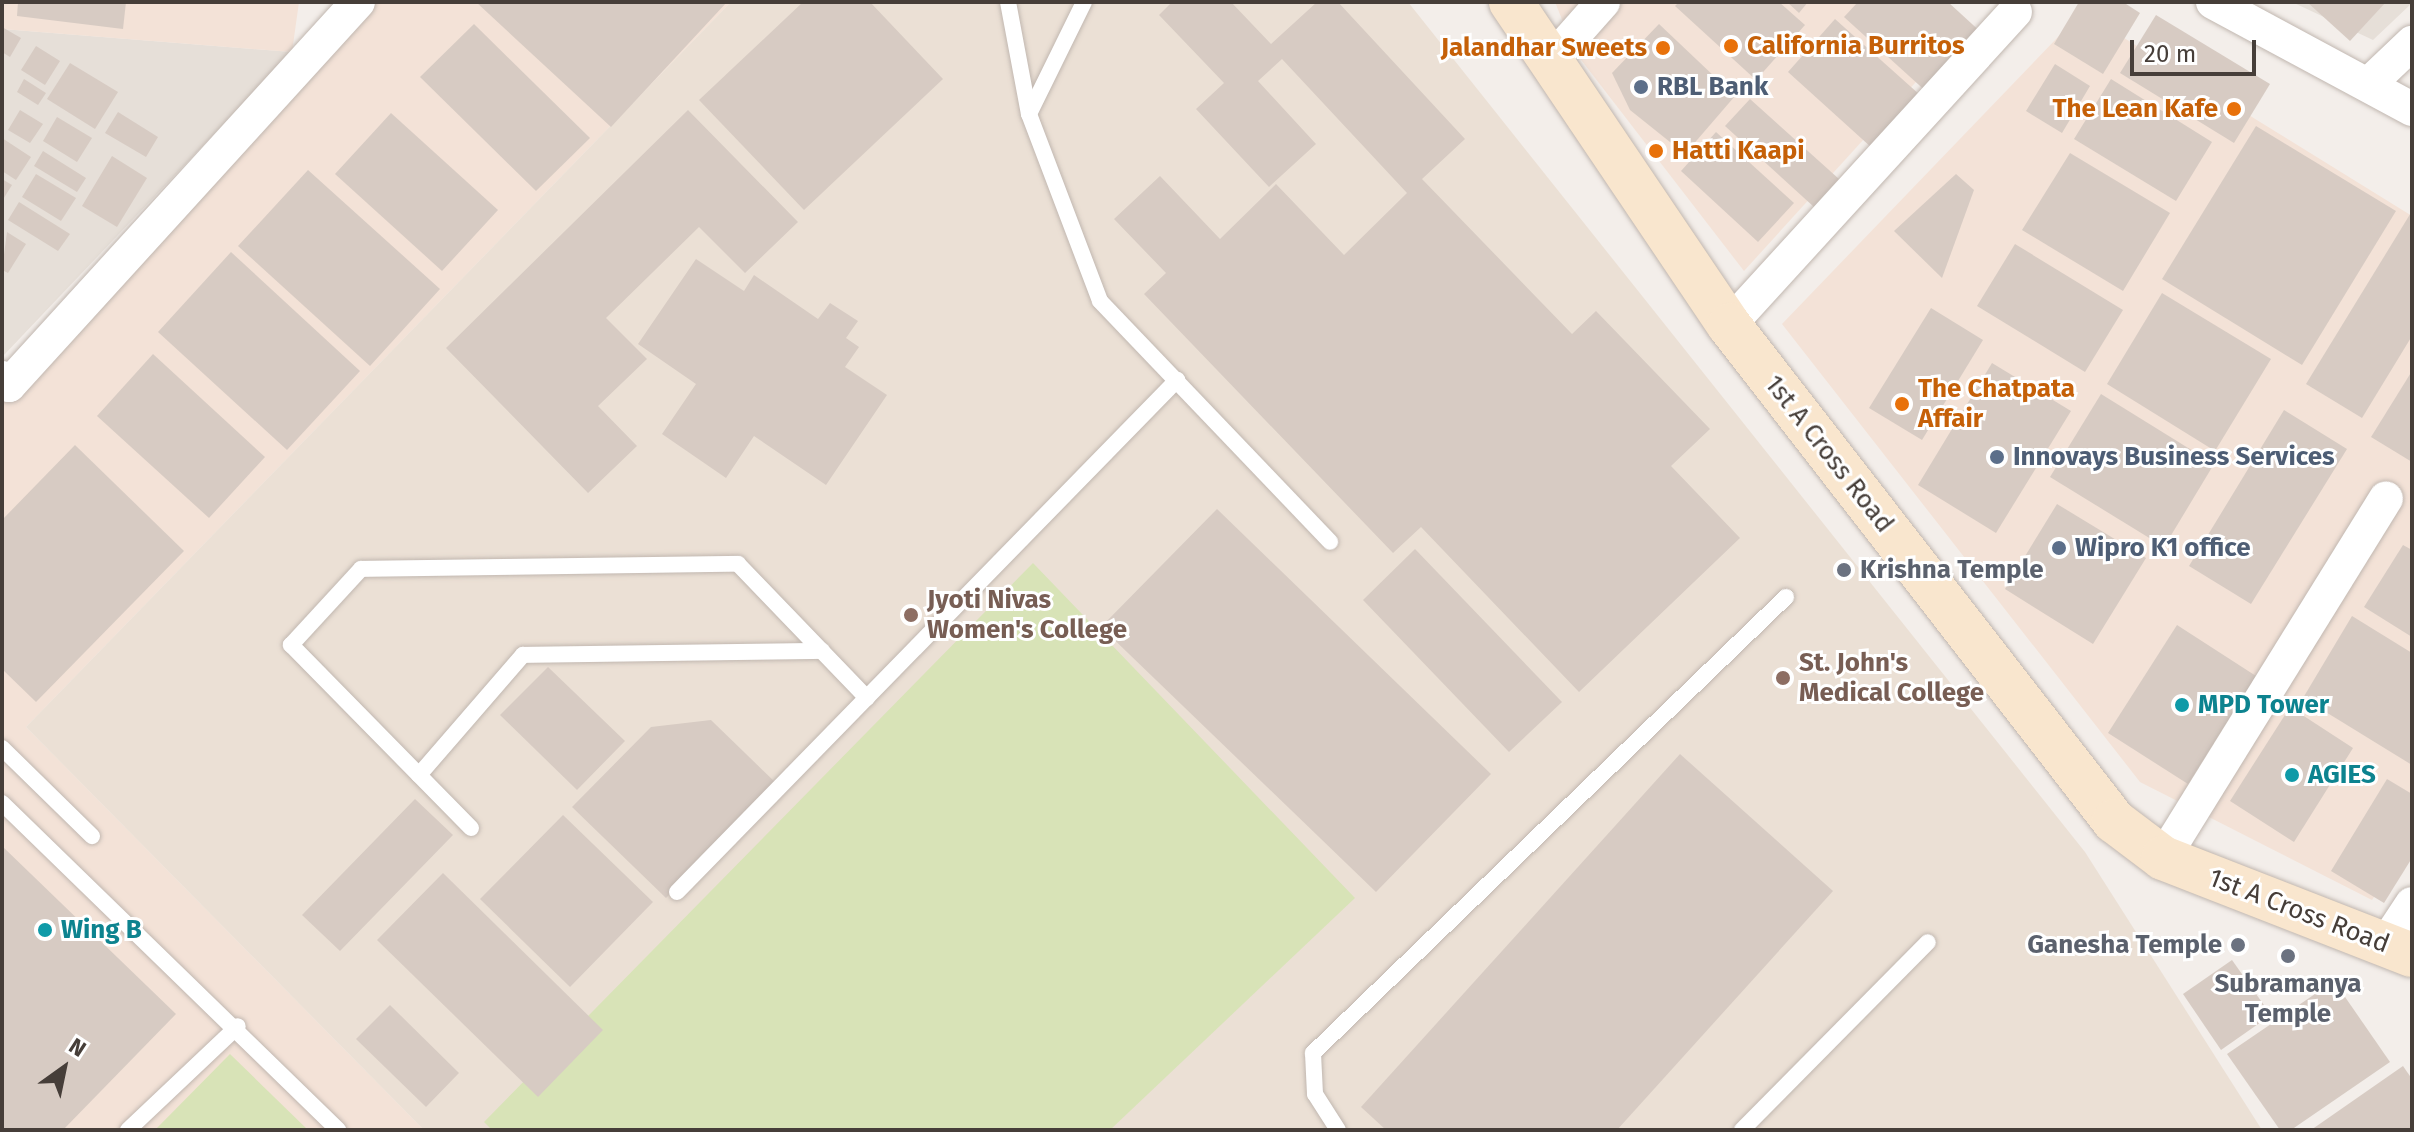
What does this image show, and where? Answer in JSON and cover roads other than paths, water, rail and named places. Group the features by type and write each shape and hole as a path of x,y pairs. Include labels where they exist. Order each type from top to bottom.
{"street":[{"path":"2,378 9,385 358,2"},
{"name":"1st A Cross Road","path":"1511,2 1548,64 1729,325 2114,821 2163,858 2398,950"},
{"path":"1548,64 1603,2"},
{"path":"2213,2 2371,82 2412,109"},
{"path":"1729,325 2015,12"},
{"path":"2371,82 2412,43"},
{"path":"2163,858 2386,499"},
{"path":"2398,950 2412,904"}],"lane":[{"path":"1008,2 1029,114 1100,301 1330,542"},
{"path":"1029,114 1084,2"},
{"path":"677,892 1177,380"},
{"path":"471,828 291,645 361,569 738,564 867,698"},
{"path":"1338,1130 1315,1094 1313,1053 1786,597"},
{"path":"419,775 523,655 822,651"},
{"path":"2,748 92,836"},
{"path":"2,803 238,1026 338,1130"},
{"path":"1742,1130 1928,942"},
{"path":"128,1130 238,1026"}],"place":[{"name":"California Burritos","path":"1731,46"},
{"name":"Jalandhar Sweets","path":"1663,48"},
{"name":"RBL Bank","path":"1641,87"},
{"name":"The Lean Kafe","path":"2234,109"},
{"name":"Hatti Kaapi","path":"1656,151"},
{"name":"The Chatpata Affair","path":"1902,404"},
{"name":"Innovays Business Services","path":"1997,457"},
{"name":"Wipro K1 office","path":"2059,548"},
{"name":"Krishna Temple","path":"1844,570"},
{"name":"Jyoti Nivas Women's College","path":"911,615"},
{"name":"St. John's Medical College","path":"1783,678"},
{"name":"MPD Tower","path":"2182,705"},
{"name":"AGIES","path":"2292,775"},
{"name":"Wing B","path":"45,930"},
{"name":"Ganesha Temple","path":"2238,945"},
{"name":"Subramanya Temple","path":"2288,956"}]}
